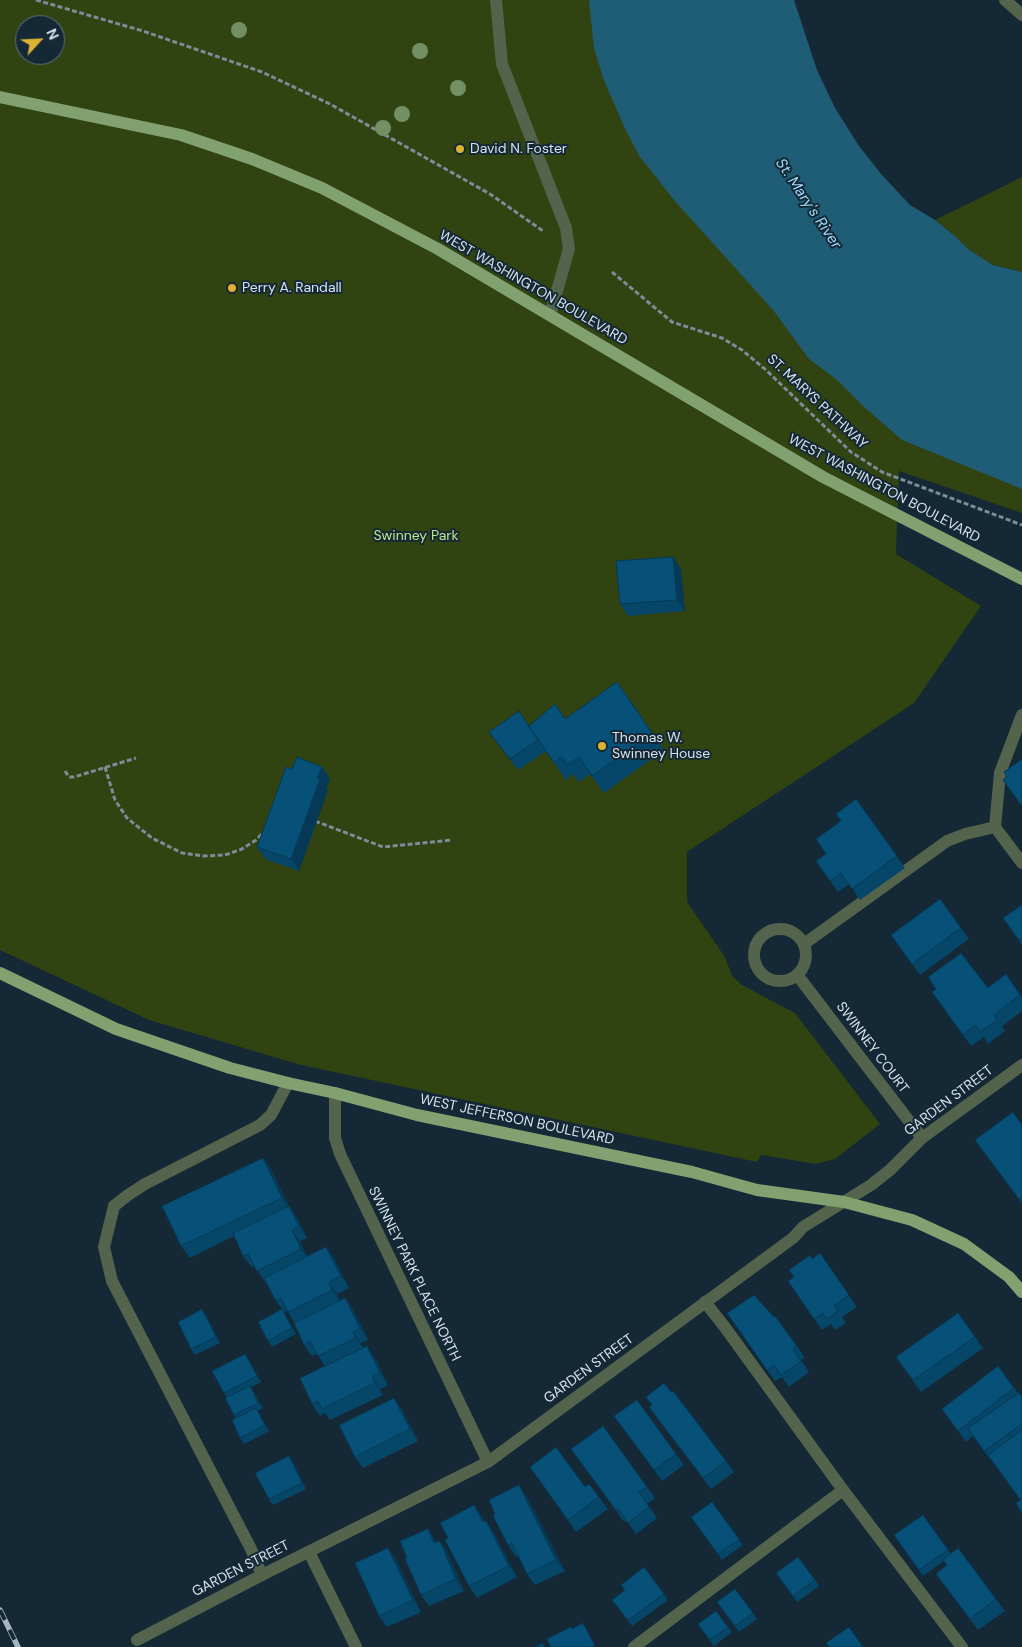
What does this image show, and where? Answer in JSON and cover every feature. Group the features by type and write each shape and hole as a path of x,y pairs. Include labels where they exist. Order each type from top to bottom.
{"main road":[{"name":"WEST WASHINGTON BOULEVARD","path":"0,97 180,135 252,159 322,188 438,249 823,476 1022,579"},
{"name":"WEST JEFFERSON BOULEVARD","path":"0,974 116,1029 230,1068 417,1115 692,1172 757,1190 844,1202 912,1220 964,1244 1009,1277 1022,1292"}],"street":[{"path":"496,0 502,64 566,228 569,248 550,315"},
{"path":"1005,0 1022,15"},
{"path":"1022,714 1000,773 995,827 1022,863"},
{"path":"804,944 947,841 965,834 995,827"},
{"path":"775,929 792,931 804,944 807,952 803,969 798,976 790,980 782,982 773,981 765,977 755,963 756,946 760,938 775,929"},
{"name":"SWINNEY COURT","path":"798,976 922,1138"},
{"name":"GARDEN STREET","path":"137,1640 488,1462 793,1238 803,1227 871,1185 890,1170 922,1138 1022,1065"},
{"path":"262,1575 251,1549 112,1281 104,1247 114,1206 145,1184 260,1125 271,1115 288,1083"},
{"name":"SWINNEY PARK PLACE NORTH","path":"335,1093 335,1138 340,1154 488,1462"},
{"path":"705,1302 843,1490 962,1647"},
{"path":"634,1647 843,1490"},
{"path":"309,1552 356,1647"}],"path":[{"path":"36,0 143,31 262,72 330,104 490,194 543,231"},
{"name":"ST. MARYS PATHWAY","path":"612,272 672,322 722,338 742,350 766,370 851,452 882,472 1022,525"},
{"path":"65,771 69,777 74,777 136,758"},
{"path":"105,767 115,800 127,818 152,838 182,853 204,856 225,855 242,849 256,840 266,828"},
{"path":"315,821 383,847 452,840"}],"green space":[{"name":"Swinney Park","path":"0,0 627,0 1022,478 1022,513 899,471 896,554 981,606 914,703 687,852 687,902 725,957 732,976 742,985 795,1013 880,1124 835,1159 816,1164 761,1155 757,1162 301,1065 149,1020 0,950"},
{"path":"1022,177 1022,272 993,265 968,249 935,220"}],"water":[{"name":"St. Mary's River","path":"589,0 794,0 817,70 835,108 859,146 882,175 910,205 935,220 968,249 993,265 1022,272 1022,489 902,440 863,406 836,379 809,359 773,310 674,200 640,157 626,131 603,78 594,48"}],"building":[{"path":"673,557 677,600 620,604 616,561"},
{"name":"Thomas W. Swinney House","path":"617,682 652,733 592,776 579,757 567,765 562,757 554,763 529,726 555,704 565,719"},
{"path":"519,711 538,740 510,759 489,732"},
{"path":"297,757 322,767 317,778 320,779 291,859 257,847 286,767 292,769"},
{"path":"1022,759 1021,805 1003,780 1007,777 1004,772"},
{"path":"856,799 897,856 852,889 841,873 830,881 816,861 826,854 816,839 841,821 836,814"},
{"path":"940,899 961,928 912,964 891,935"},
{"path":"1022,905 1022,938 1019,940 1003,918"},
{"path":"961,953 988,988 1006,974 1020,995 994,1015 997,1020 980,1032 976,1025 963,1035 932,992 936,989 928,977"},
{"path":"1013,1112 1022,1125 1022,1197 1019,1199 975,1140"},
{"path":"263,1158 282,1198 181,1246 162,1206"},
{"path":"289,1206 299,1226 292,1230 301,1249 257,1271 248,1254 243,1256 233,1233"},
{"path":"326,1247 341,1276 329,1282 332,1290 288,1312 281,1298 276,1301 264,1278"},
{"path":"820,1253 849,1295 834,1306 838,1311 827,1319 823,1313 814,1319 788,1281 794,1277 789,1270 810,1255 812,1259"},
{"path":"754,1295 775,1316 797,1346 793,1349 801,1361 781,1375 774,1365 767,1370 727,1313"},
{"path":"345,1298 360,1328 353,1332 356,1338 318,1356 310,1341 304,1345 294,1323"},
{"path":"202,1309 216,1337 191,1349 178,1322"},
{"path":"282,1309 292,1328 268,1341 258,1322"},
{"path":"958,1313 975,1337 913,1380 896,1357"},
{"path":"367,1346 380,1373 372,1377 375,1383 322,1409 318,1401 312,1404 300,1378"},
{"path":"245,1354 257,1376 224,1393 212,1371"},
{"path":"998,1366 1014,1388 958,1431 942,1409"},
{"path":"664,1383 671,1392 673,1391 726,1461 703,1478 649,1407 652,1405 646,1397"},
{"path":"250,1386 258,1403 234,1415 225,1398"},
{"path":"1019,1393 1022,1397 1022,1424 984,1451 968,1428"},
{"path":"394,1398 410,1429 355,1457 339,1425"},
{"path":"637,1400 676,1454 654,1470 614,1416"},
{"path":"256,1408 265,1425 240,1438 232,1420"},
{"path":"603,1426 647,1487 639,1492 649,1507 628,1523 618,1509 616,1510 571,1449"},
{"path":"1022,1430 1022,1497 1020,1499 988,1455"},
{"path":"556,1447 585,1487 589,1484 599,1497 568,1520 530,1467"},
{"path":"289,1456 302,1483 269,1499 255,1473"},
{"path":"519,1485 556,1560 527,1574 512,1543 508,1545 493,1516 495,1514 489,1500"},
{"path":"1022,1499 1022,1513 1016,1503"},
{"path":"712,1502 739,1539 718,1554 691,1517"},
{"path":"474,1505 483,1522 486,1521 509,1566 469,1586 445,1540 448,1538 440,1523"},
{"path":"923,1515 948,1550 919,1570 894,1535"},
{"path":"428,1529 434,1543 440,1541 456,1579 421,1595 405,1559 407,1558 400,1541"},
{"path":"388,1548 413,1600 379,1616 355,1563"},
{"path":"958,1548 996,1599 970,1619 936,1574 947,1565 943,1560"},
{"path":"798,1557 815,1580 793,1596 776,1573"},
{"path":"644,1567 664,1594 628,1620 612,1600 625,1590 621,1585"},
{"path":"735,1589 753,1613 735,1626 717,1602"},
{"path":"716,1611 728,1627 710,1640 698,1624"},
{"path":"583,1623 595,1646 551,1647 547,1639"},
{"path":"849,1627 863,1647 829,1647 826,1643"},
{"path":"543,1643 544,1647 535,1647"}],"railway":[{"path":"0,1610 18,1647"}],"place":[{"name":"David N. Foster","path":"460,149"},
{"name":"Perry A. Randall","path":"232,288"},
{"name":"Thomas W. Swinney House","path":"602,746"}]}
